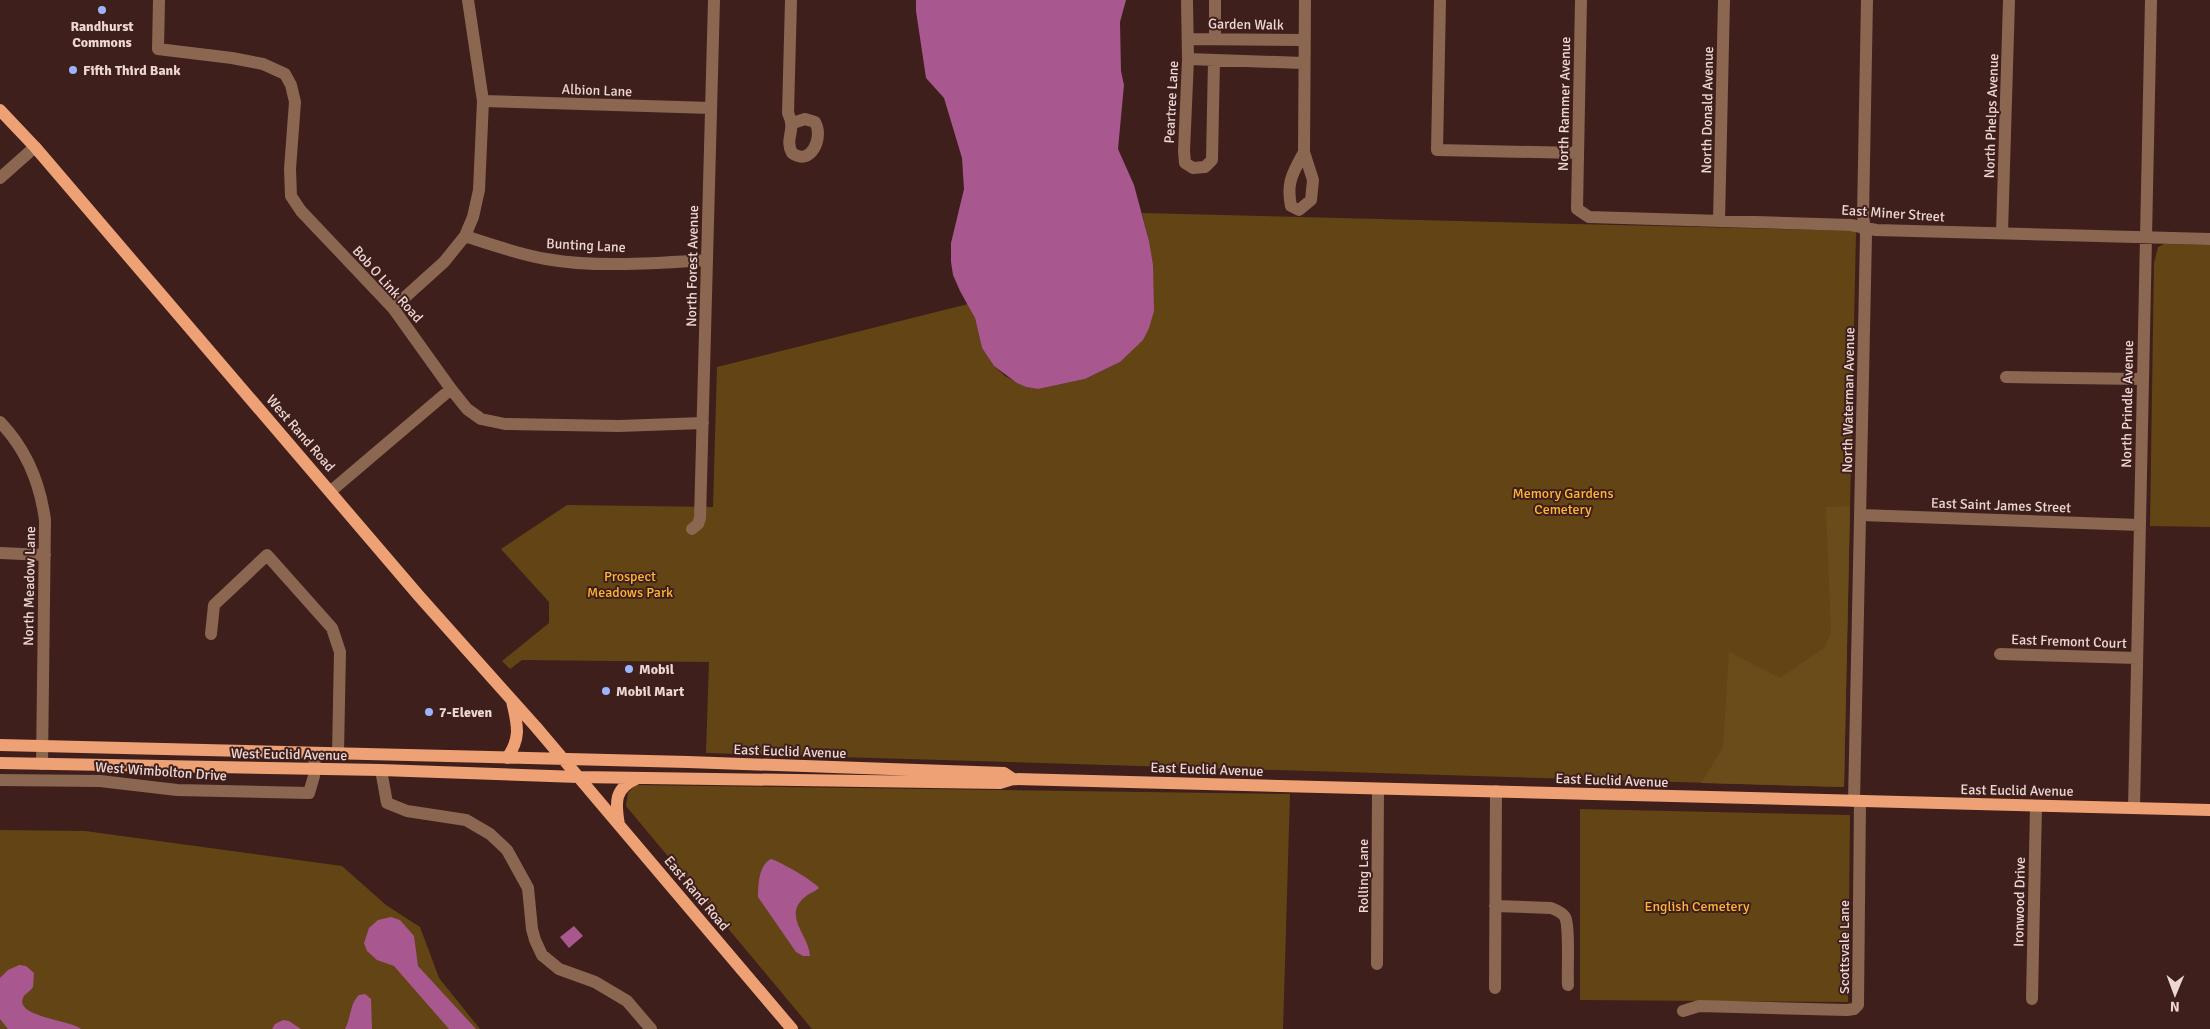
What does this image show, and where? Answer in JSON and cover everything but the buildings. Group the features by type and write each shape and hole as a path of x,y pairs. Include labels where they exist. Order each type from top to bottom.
{"main road":[{"name":"West Rand Road","path":"0,110 35,147 331,490 419,596 578,777"},
{"path":"508,758 516,743 518,733 512,701"},
{"name":"West Euclid Avenue","path":"0,744 563,759"},
{"name":"East Euclid Avenue","path":"563,759 1004,773 1014,779"},
{"name":"West Euclid Avenue","path":"0,763 381,770 578,777"},
{"name":"East Euclid Avenue","path":"578,777 1000,783 1014,779 2210,810"},
{"name":"East Rand Road","path":"578,777 792,1029"},
{"path":"619,824 617,798 628,782 640,778"}],"street":[{"name":"Bob O Link Road","path":"159,0 158,49 232,58 263,64 285,74 291,85 294,102 290,169 291,196 301,211 393,308 422,346 450,389 467,409 481,419 505,424 619,426 703,423"},
{"path":"393,308 444,262 465,236 480,190 483,101 468,0"},
{"name":"North Forest Avenue","path":"692,529 698,524 700,518 714,0"},
{"path":"791,0 788,113 793,123"},
{"name":"Peartree Lane","path":"1187,0 1188,59 1184,151 1185,163 1193,168 1205,167 1212,160 1214,60"},
{"path":"1214,0 1214,39"},
{"path":"1304,0 1304,152"},
{"path":"1440,0 1437,150 1578,153"},
{"name":"North Rammer Avenue","path":"1577,209 1581,0"},
{"name":"North Donald Avenue","path":"1719,221 1724,0"},
{"name":"North Waterman Avenue","path":"1857,801 1867,0"},
{"name":"North Phelps Avenue","path":"2002,233 2009,0"},
{"name":"North Prindle Avenue","path":"2134,808 2151,0"},
{"name":"Garden Walk","path":"1188,39 1303,40"},
{"path":"1188,59 1303,63"},
{"name":"Albion Lane","path":"483,101 711,108"},
{"path":"0,178 35,147"},
{"name":"East Miner Street","path":"1577,209 1588,217 1851,225 1876,230 2210,238"},
{"name":"Bunting Lane","path":"465,236 510,252 549,260 597,263 663,263 708,260"},
{"path":"2006,376 2142,379"},
{"path":"331,490 450,389"},
{"name":"North Meadow Lane","path":"0,422 22,450 32,470 39,489 46,520 42,764"},
{"name":"East Saint James Street","path":"1861,516 2140,525"},
{"path":"0,553 45,555"},
{"path":"211,634 214,605 268,555 332,628 340,652 338,753"},
{"name":"East Fremont Court","path":"2000,654 2138,658"},
{"name":"West Wimbolton Drive","path":"0,780 100,781 177,790 308,793 314,769 315,753"},
{"path":"381,770 387,803 407,811 466,820 490,834 507,850 528,888 532,929 542,955 559,969 595,982 627,1001 651,1029"},
{"name":"Rolling Lane","path":"1377,964 1378,789"},
{"path":"1495,988 1496,791"},
{"name":"Scottsvale Lane","path":"1682,1011 1699,1006 1847,1010 1854,1009 1858,1005 1857,801"},
{"name":"Ironwood Drive","path":"2032,999 2036,806"},
{"path":"1495,906 1551,908 1558,910 1564,916 1567,926 1568,985"}],"green space":[{"name":"Memory Gardens Cemetery","path":"1142,213 1856,231 1844,787 706,753 709,662 522,660 510,669 502,661 549,623 549,602 501,549 567,505 713,507 717,367 968,304 975,318 982,348 994,366 1005,376 1026,387 1038,389 1085,379 1120,362 1149,241"},
{"path":"2164,244 2210,245 2210,527 2150,526 2154,263 2158,247"},
{"path":"635,785 1290,794 1283,1029 812,1029 626,806 628,793"},
{"name":"English Cemetery","path":"1580,809 1850,815 1848,1002 1580,1000"},
{"path":"0,830 85,831 342,866 386,905 420,927 439,978 480,1029 0,1029"}],"shaded area":[{"path":"916,0 1126,0 1120,22 1121,71 1124,85 1118,149 1134,185 1149,241 1153,265 1154,311 1143,340 1120,362 1085,379 1038,389 1017,383 994,366 982,348 975,318 953,275 951,262 951,243 964,189 962,158 944,98 926,78"},
{"path":"1850,506 1844,787 1701,783 1723,748 1729,652 1780,678 1824,648 1831,633 1826,507"},
{"path":"771,859 797,872 819,888 805,897 796,911 796,918 809,948 810,956 803,956 796,952 758,897 762,870"},
{"path":"391,917 400,920 414,936 418,966 476,1029 449,1029 394,966 377,960 367,951 364,943 369,928 378,920"},
{"path":"574,926 583,936 569,948 560,937"},
{"path":"19,965 26,966 34,973 33,987 23,998 23,1004 27,1010 81,1029 8,1029 0,1019 0,978 8,970"},
{"path":"365,994 371,999 372,1029 345,1029 352,1006 359,995"},
{"path":"283,1020 289,1021 301,1029 272,1029 275,1024"}],"place":[{"name":"Randhurst Commons","path":"102,10"},
{"name":"Fifth Third Bank","path":"73,70"},
{"name":"Mobil","path":"629,669"},
{"name":"Mobil Mart","path":"606,691"},
{"name":"7-Eleven","path":"429,712"}],"park label":[{"name":"Prospect Meadows Park","path":"630,584"}]}
